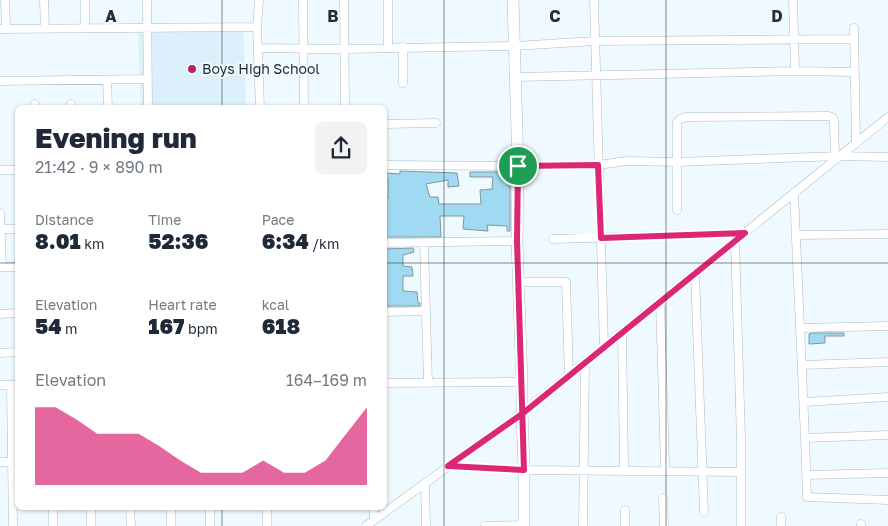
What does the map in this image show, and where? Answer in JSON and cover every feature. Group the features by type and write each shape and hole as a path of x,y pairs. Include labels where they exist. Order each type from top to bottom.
{"street":[{"path":"5,0 3,29 257,27"},
{"path":"44,0 45,29"},
{"path":"85,0 86,28"},
{"path":"147,0 148,105"},
{"path":"259,0 257,27 260,105"},
{"path":"303,0 304,105"},
{"path":"344,0 345,105"},
{"path":"388,0 388,48"},
{"path":"485,526 524,526 522,382 517,241 518,166 513,0"},
{"path":"594,0 604,347"},
{"path":"793,0 795,71"},
{"path":"854,28 856,144"},
{"path":"258,48 404,48 595,42 854,39"},
{"path":"403,83 404,48"},
{"path":"516,77 795,71 854,72"},
{"path":"0,81 148,79"},
{"path":"107,80 108,105"},
{"path":"677,210 678,122 680,119 686,117 829,116 833,118 834,122 837,156"},
{"path":"366,526 522,414 837,156 856,144 888,117"},
{"path":"387,124 436,123"},
{"path":"387,165 598,165 627,161 677,162 837,156 888,157"},
{"path":"0,170 15,170"},
{"path":"794,193 807,497 888,500"},
{"path":"0,213 1,267 15,267"},
{"path":"0,230 15,230"},
{"path":"553,239 745,233"},
{"path":"796,235 888,234"},
{"path":"387,243 517,241"},
{"path":"735,241 741,526"},
{"path":"424,243 428,383"},
{"path":"695,274 704,512"},
{"path":"519,282 566,282 569,375"},
{"path":"660,302 665,466"},
{"path":"387,312 426,311"},
{"path":"0,314 15,313"},
{"path":"800,328 888,326"},
{"path":"622,332 624,466"},
{"path":"0,353 15,352"},
{"path":"584,526 585,362"},
{"path":"802,366 888,362"},
{"path":"387,383 522,382"},
{"path":"0,385 14,385 15,462 13,526"},
{"path":"804,402 888,397"},
{"path":"805,438 888,435"},
{"path":"0,462 15,462"},
{"path":"448,466 524,470 741,472"},
{"path":"806,475 888,472"},
{"path":"425,483 426,526"},
{"path":"663,498 664,526"},
{"path":"53,510 54,526"},
{"path":"91,510 91,526"},
{"path":"130,510 131,526"},
{"path":"171,510 171,526"},
{"path":"210,510 210,526"},
{"path":"267,510 268,526"},
{"path":"373,510 374,520"},
{"path":"625,510 625,526"},
{"path":"781,517 781,526"}],"shaded area":[{"name":"Boys High School","path":"243,26 246,105 141,105 138,30"}],"building":[{"path":"400,171 457,173 459,186 448,187 448,180 426,184 430,197 438,197 439,204 481,204 480,190 492,189 493,177 470,177 470,172 510,172 510,231 507,231 507,226 487,225 488,231 463,229 464,216 440,216 441,237 387,237 387,173 400,174"},
{"path":"413,248 414,252 403,255 403,266 412,267 413,276 403,276 403,291 417,292 420,306 387,306 387,249"},
{"path":"844,333 844,336 825,336 825,343 809,344 809,334"}],"place":[{"name":"Boys High School","path":"192,69"}],"route":[{"path":"518,166 517,241 522,382 522,414 524,470 448,466 522,414 745,233 601,238 598,165 518,166"}]}
